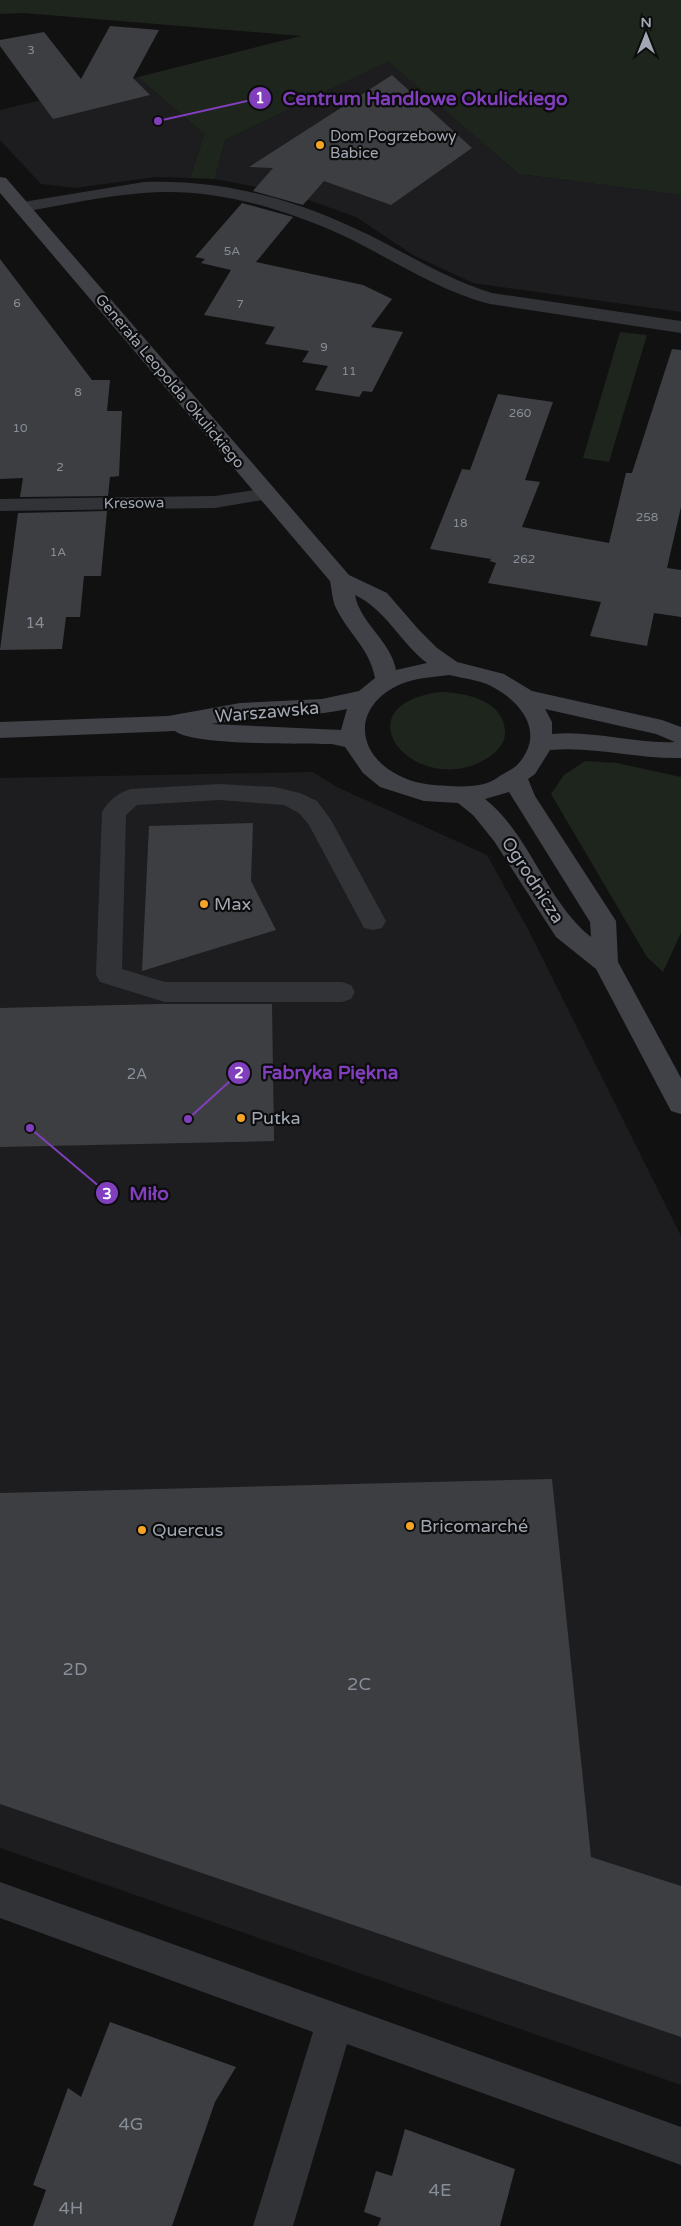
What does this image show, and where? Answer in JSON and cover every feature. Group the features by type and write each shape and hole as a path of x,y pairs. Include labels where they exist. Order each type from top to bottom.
{"main road":[{"name":"Generała Leopolda Okulickiego","path":"0,182 341,580 379,598 411,635 429,653 449,668"},
{"path":"341,580 346,607 384,664 387,681"},
{"path":"449,668 472,670 513,686 528,698 539,712 544,728 543,743 538,756 529,768 516,778 492,789 464,795 439,796 414,791 393,783 374,771 361,757 353,741 354,718 366,697 387,681 416,671 449,668"},
{"name":"Warszawska","path":"0,730 168,724 240,711 322,707 366,697"},
{"path":"528,698 662,728 681,736"},
{"name":"Warszawska","path":"168,724 225,734 332,736 353,741"},
{"path":"543,743 574,740 652,751 681,750"},
{"name":"Ogrodnicza","path":"516,778 522,797 603,921 605,962"},
{"name":"Ogrodnicza","path":"464,795 482,809 503,835 565,930 605,962 681,1103"}],"street":[{"path":"23,208 132,189 184,187 244,195 298,210 350,233 444,284 470,293 490,298 681,326"},
{"name":"Kresowa","path":"0,505 215,502 267,494"},
{"path":"342,992 165,992 109,975 114,812 131,797 219,792 275,795 291,799 308,807 319,820 372,921"},
{"path":"0,1900 681,2146"},
{"path":"274,2226 335,2022"}],"shaded area":[{"path":"0,0 681,0 681,195 519,174 388,61 225,140 215,179 190,178 204,134 138,77 301,36 24,13 0,14"},
{"path":"388,60 519,174 681,195 681,312 473,283 413,255 356,217 289,193 215,179 225,140"},
{"path":"138,77 204,134 190,178 155,177 76,188 41,184 0,140 0,110"},
{"path":"620,332 647,335 609,462 583,458"},
{"path":"440,692 470,696 490,705 498,712 503,720 505,736 496,752 484,760 458,769 434,768 413,759 398,746 390,730 394,714 409,701"},
{"path":"585,761 617,763 681,777 681,933 663,972 647,957 551,794 564,775"},
{"path":"313,772 337,787 487,855 529,931 681,1236 681,2085 0,1848 0,778"}],"building":[{"path":"110,26 159,30 133,78 150,95 53,119 0,46 0,40 44,32 81,79"},
{"path":"392,75 472,148 391,205 324,181 303,205 253,191 273,168 249,167"},
{"path":"242,203 293,217 256,262 363,285 392,299 371,327 403,332 372,392 363,391 359,397 315,390 328,366 302,362 309,351 265,344 275,327 204,315 231,270 201,263 205,259 195,257"},
{"path":"0,259 92,380 110,380 107,411 122,411 119,476 110,477 108,496 20,497 23,478 0,479"},
{"path":"672,349 681,350 681,507 667,568 681,570 681,617 654,613 647,646 590,636 601,602 488,583 496,563 490,561 491,559 430,549 462,469 470,470 498,394 553,402 525,480 540,482 522,527 609,543 626,473 632,473"},
{"path":"107,511 101,576 84,576 80,617 66,617 62,649 0,650 18,513"},
{"name":"Max","path":"253,823 251,881 276,930 142,971 149,826"},
{"path":"159,1004 272,1004 274,1141 0,1147 0,1008"},
{"path":"552,1479 591,1857 681,1886 681,2037 0,1804 0,1493"},
{"path":"110,2022 236,2067 215,2102 172,2226 33,2226 46,2190 33,2185 68,2088 81,2097"},
{"path":"405,2129 515,2169 500,2226 378,2226 381,2218 364,2212 376,2171 392,2176"}],"place":[{"name":"Centrum Handlowe Okulickiego","path":"158,121"},
{"name":"Dom Pogrzebowy Babice","path":"320,145"},
{"name":"Max","path":"204,904"},
{"name":"Putka","path":"241,1118"},
{"name":"Fabryka Piękna","path":"188,1119"},
{"name":"Miło","path":"30,1128"},
{"name":"Bricomarché","path":"410,1526"},
{"name":"Quercus","path":"142,1530"}]}
